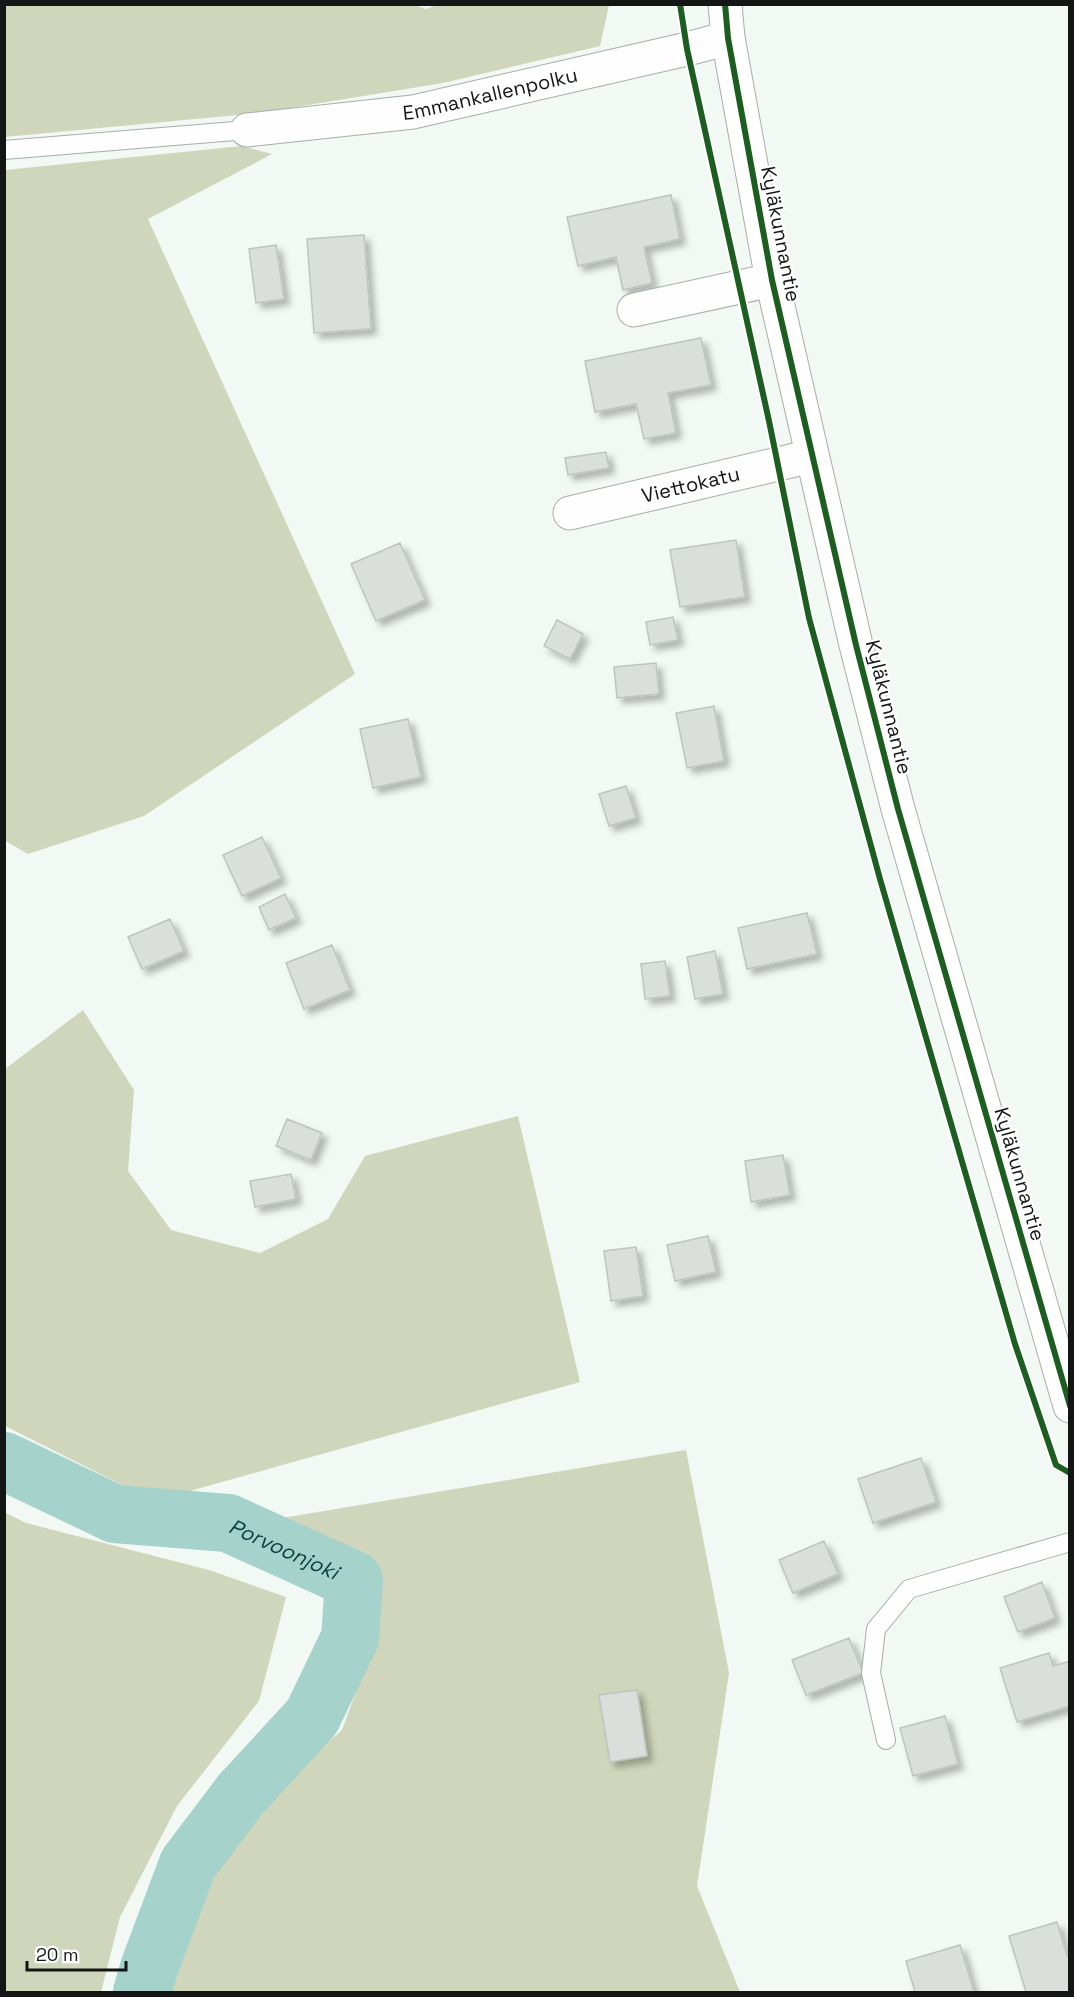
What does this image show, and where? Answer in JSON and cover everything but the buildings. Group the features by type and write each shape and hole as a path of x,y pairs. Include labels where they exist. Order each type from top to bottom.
{"street":[{"name":"Kyläkunnantie","path":"725,4 728,38 772,280 856,645 898,809 1070,1406"},
{"name":"Emmankallenpolku","path":"247,130 413,112 728,38"},
{"path":"634,310 772,280"},
{"name":"Viettokatu","path":"570,513 812,456"}],"lane":[{"path":"4,150 247,130"},
{"path":"886,1740 872,1673 876,1629 909,1589 1070,1542"}],"green space":[{"path":"413,4 426,9 440,4 609,5 600,46 443,83 259,113 5,137 5,5"},
{"path":"242,146 272,154 148,219 355,674 144,816 28,854 4,840 5,170"},
{"path":"83,1010 134,1090 128,1171 171,1230 260,1253 328,1219 365,1156 518,1116 580,1382 154,1501 5,1426 5,1069"},
{"path":"686,1450 729,1673 697,1886 740,1992 171,1992 215,1866 254,1809 342,1730 378,1632 381,1580 355,1559 253,1523"},
{"path":"4,1512 26,1523 209,1570 286,1597 259,1701 177,1806 120,1917 101,1992 5,1992"}],"waterway":[{"name":"Porvoonjoki","path":"4,1461 115,1514 228,1523 354,1580 350,1638 312,1717 241,1794 188,1864 142,1992"}],"cycle path":[{"path":"680,4 687,49 769,421 809,618 880,879 1015,1344 1056,1465 1070,1473"},
{"path":"725,4 728,38 772,280 856,645 898,809 1070,1406"}]}
